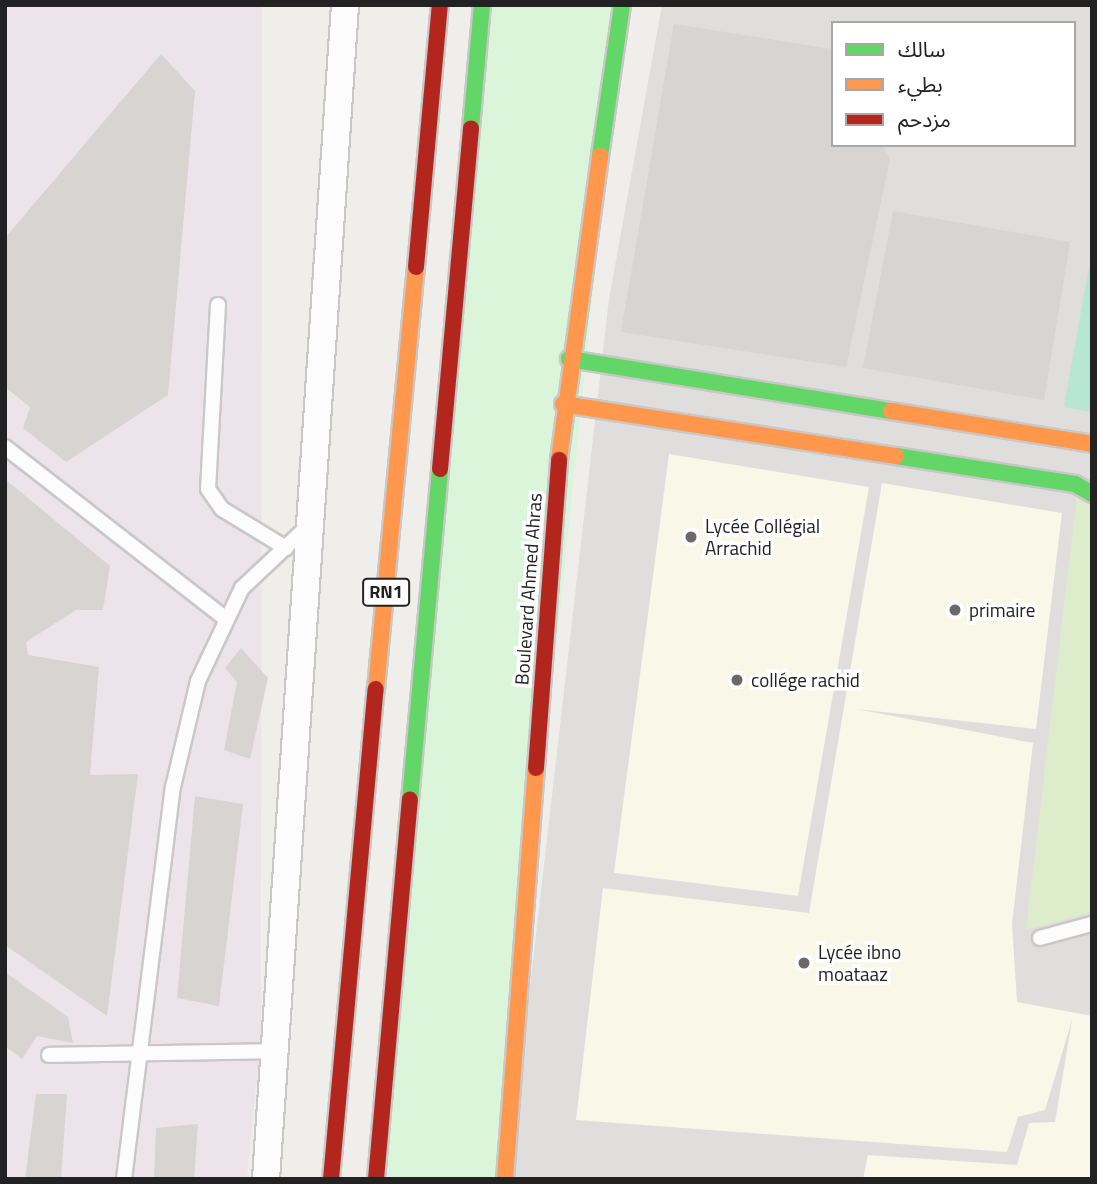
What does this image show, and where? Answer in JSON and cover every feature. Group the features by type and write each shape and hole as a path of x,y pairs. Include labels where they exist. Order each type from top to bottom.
{"main road":[{"path":"426,5 435,78"},
{"name":"RN1","path":"331,1179 440,5"},
{"name":"RN1","path":"376,1179 482,5"},
{"path":"477,77 488,5"},
{"name":"Boulevard Ahmed Ahras","path":"505,1179 563,404 622,5"},
{"path":"569,359 1090,445"},
{"path":"563,404 1075,484 1092,494"}],"street":[{"path":"266,1179 313,522 345,5"}],"lane":[{"path":"218,305 208,489 222,509 286,548"},
{"path":"5,447 227,620"},
{"path":"124,1179 173,788 198,681 242,588 313,522"},
{"path":"1040,938 1092,924"},
{"path":"49,1055 276,1051"}],"shaded area":[{"path":"5,5 262,5 261,1036 247,1179 5,1179"},
{"path":"662,5 1092,5 1092,1179 508,1179 609,299"},
{"name":"collége rachid","path":"669,454 869,487 798,896 614,873"},
{"name":"Lycée ibno moataaz","path":"882,483 1062,513 1036,729 856,709 1033,743 1012,924 1017,1002 1092,1016 1092,1179 863,1179 868,1155 1017,1165 1029,1123 1055,1122 1072,1020 1045,1110 1018,1117 1007,1152 576,1120 603,888 809,913"}],"green space":[{"path":"488,5 623,5 501,1179 376,1179"},
{"path":"1092,249 1092,412 1064,407"},
{"path":"1078,486 1092,500 1092,912 1026,930"}],"building":[{"path":"674,24 831,49 831,147 883,147 890,159 846,367 621,332"},
{"path":"161,54 195,91 168,395 66,462 23,428 30,407 5,387 5,238"},
{"path":"893,211 1070,242 1044,400 863,368"},
{"path":"5,479 110,566 103,610 76,610 26,642 28,655 99,667 90,775 138,774 107,1016 5,945"},
{"path":"241,648 268,678 250,759 224,750 237,682 225,668"},
{"path":"195,796 243,804 219,1006 177,998"},
{"path":"5,972 68,1017 73,1043 37,1036 22,1059 5,1046"},
{"path":"36,1094 67,1094 61,1179 25,1179"},
{"path":"198,1124 194,1179 154,1179 156,1128"}],"traffic: fast":[{"path":"471,128 482,5"},
{"path":"600,156 622,5"},
{"path":"569,359 891,411"},
{"path":"896,456 1075,484 1092,494"},
{"path":"410,800 440,469"}],"traffic: slow":[{"path":"559,460 600,156"},
{"path":"376,689 416,267"},
{"path":"563,404 896,456"},
{"path":"891,411 1092,444"},
{"path":"505,1179 536,768"}],"traffic: jam":[{"path":"416,267 440,5"},
{"path":"440,469 471,128"},
{"path":"536,768 559,460"},
{"path":"331,1179 376,689"},
{"path":"376,1179 410,800"}],"place":[{"name":"Lycée Collégial Arrachid","path":"691,537"},
{"name":"primaire","path":"955,610"},
{"name":"collége rachid","path":"737,680"},
{"name":"Lycée ibno moataaz","path":"804,963"}]}
